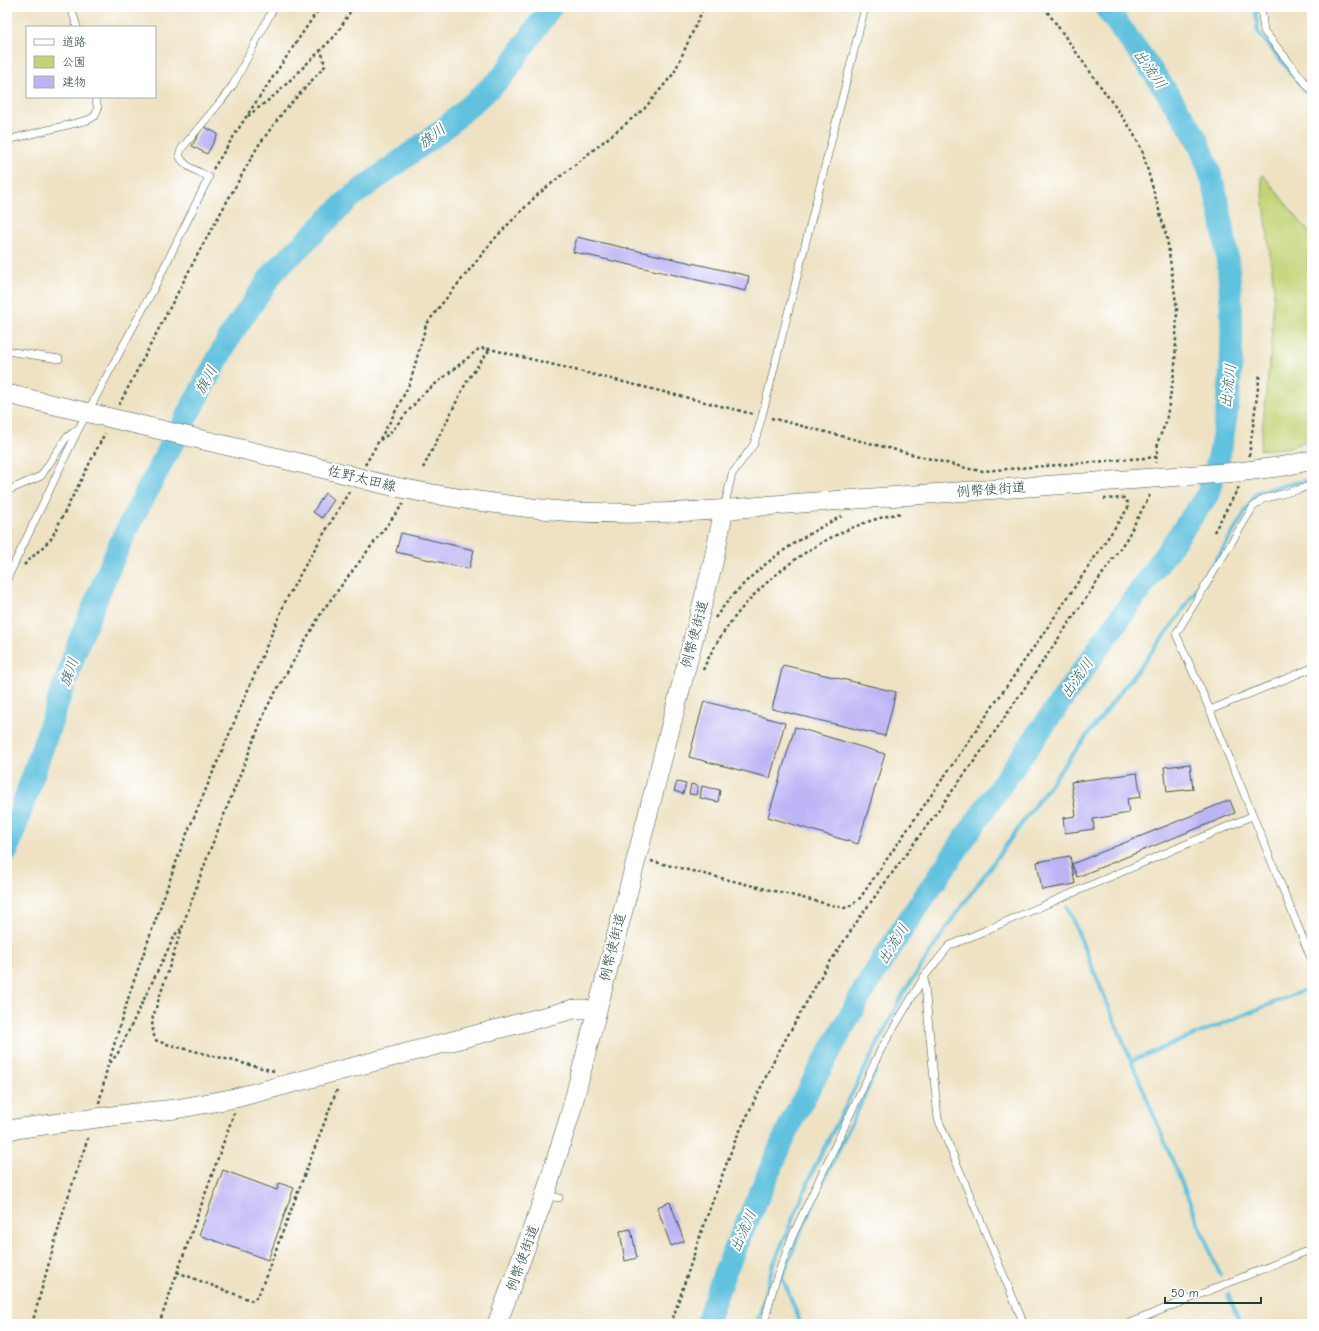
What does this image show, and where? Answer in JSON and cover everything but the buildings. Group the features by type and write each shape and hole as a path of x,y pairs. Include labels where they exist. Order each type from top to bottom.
{"street":[{"name":"佐野太田線","path":"7,394 88,419 449,497 539,509 607,513 724,510"},
{"name":"例幣使街道","path":"496,1324 552,1196 570,1115 596,1011 713,563 724,510 774,505 1238,472 1285,466 1312,460"},
{"path":"7,1130 176,1109 235,1098 574,1009 585,1008 596,1011"}],"lane":[{"path":"71,7 77,26"},
{"path":"8,577 209,176 190,167 181,160 179,155 182,148 222,101 233,85 274,7"},
{"path":"724,510 732,474 754,444 762,416 864,7"},
{"path":"1260,7 1264,31 1312,91"},
{"path":"7,140 88,120 95,116 98,108 95,98"},
{"path":"7,351 59,359"},
{"path":"7,490 41,476 66,438 88,419"},
{"path":"1312,485 1263,499 1253,507 1176,634 1210,710 1312,961"},
{"path":"1210,710 1312,668"},
{"path":"764,1324 774,1285 792,1237 880,1049 924,977 949,946 1252,816"},
{"path":"924,977 938,1119 1024,1324"},
{"path":"1127,1324 1312,1249"}],"path":[{"path":"209,176 246,117 320,7"},
{"path":"246,117 274,95 336,35 353,7"},
{"path":"32,1324 64,1209 86,1120 108,1065 132,986 183,843 286,600 352,476 380,440 410,383 426,325 497,236 536,196 644,109 674,72 704,7"},
{"path":"671,1324 703,1227 735,1141 774,1060 824,971 860,917 983,749 1127,538 1153,489 1157,477 1156,457 1158,441 1166,422 1174,367 1177,310 1167,238 1142,150 1131,129 1044,7"},
{"path":"116,411 201,248 258,146 284,112 325,66 321,49"},
{"path":"380,440 389,434 423,394 480,348 490,349 762,416 970,469 983,471 1156,457"},
{"path":"423,468 467,381 490,349"},
{"path":"8,577 29,562 51,539 105,433"},
{"path":"650,860 844,908 854,904 860,898 998,701 1128,508 1128,502 1124,498 1103,499"},
{"path":"292,1083 287,1077 280,1073 166,1044 156,1040 152,1020 182,928 210,850 267,707 323,610 404,503"},
{"path":"702,672 715,644 744,606 766,582 784,567 822,543 851,528 874,519 908,512"},
{"path":"714,621 721,610 741,587 762,567 786,549 818,529 847,514"},
{"path":"108,1065 118,1052 173,939 177,932 182,928"},
{"path":"177,1272 253,1301 259,1294 337,1091 337,1071"},
{"path":"159,1324 233,1116 236,1107 235,1098"}],"green space":[{"path":"1263,175 1312,236 1312,439 1290,447 1260,450 1271,348 1274,289 1261,177"}],"waterway":[{"name":"旗川","path":"7,851 78,644 105,578 122,539 230,336 274,272 350,198 445,128 502,77 551,7"},
{"name":"出流川","path":"706,1324 724,1274 793,1118 865,988 905,925 1002,784 1208,494 1217,465 1226,420 1232,338 1230,283 1223,228 1218,204 1209,169 1193,132 1151,69 1105,7"},
{"path":"1255,7 1258,32 1312,99"},
{"path":"757,1324 772,1268 815,1166 904,992 951,921 1065,764 1177,619 1225,546 1257,492 1312,479"},
{"path":"1067,906 1220,1275"},
{"path":"1131,1061 1312,987"},
{"path":"801,1324 782,1277 815,1199 876,1072"},
{"path":"1228,1294 1240,1324"}]}
